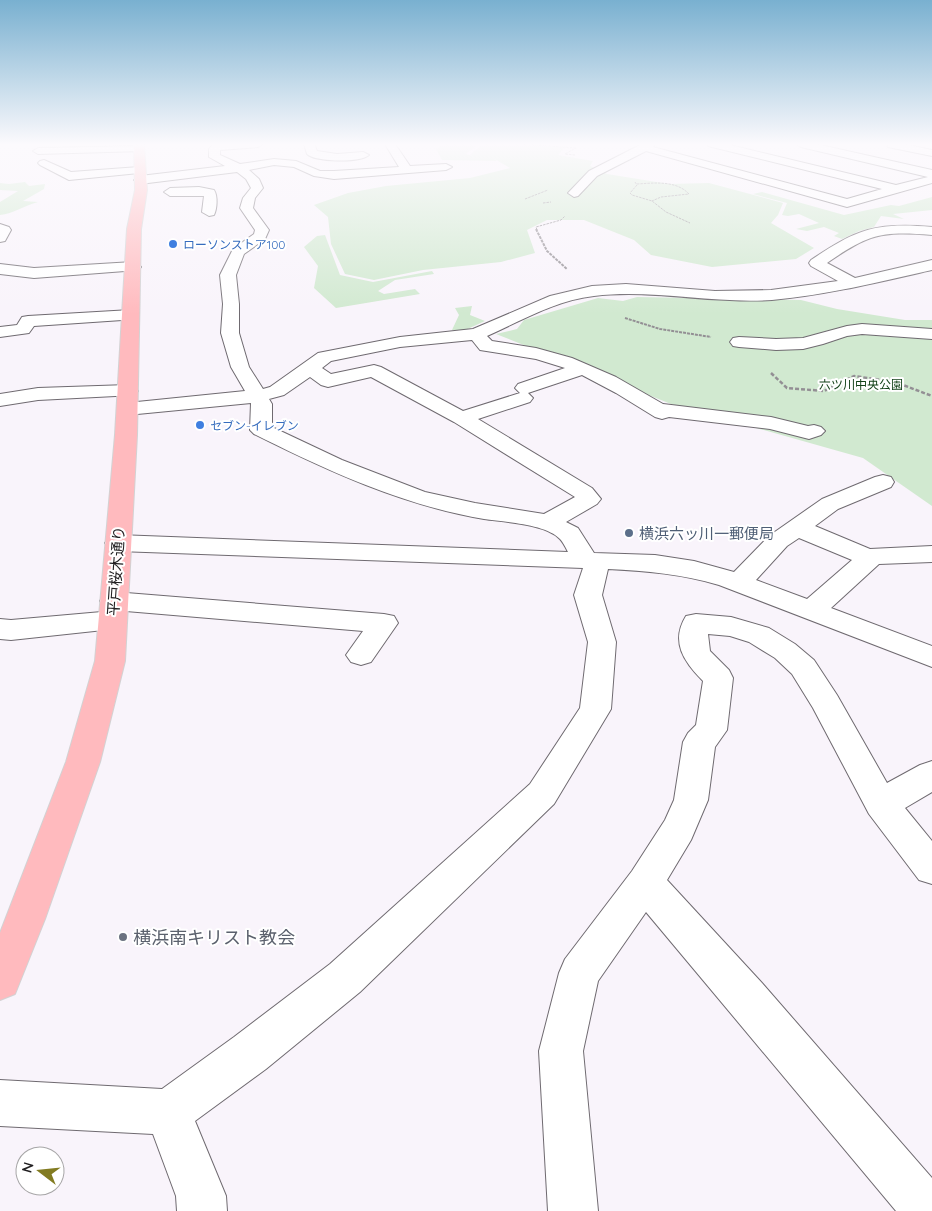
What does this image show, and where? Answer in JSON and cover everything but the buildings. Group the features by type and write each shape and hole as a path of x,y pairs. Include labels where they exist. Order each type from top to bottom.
{"main road":[{"name":"平戸桜木通り","path":"0,980 26,919 83,762 110,661 127,400 134,229 138,201"}],"street":[{"path":"209,212 210,201"},
{"path":"0,1103 168,1112 250,1053 345,978 542,794 595,709 602,642 588,595 592,560 569,533 548,522 475,510 418,497 334,465 261,430 262,404 240,368 230,333 232,304 228,276 238,252 260,236 262,230 246,208 248,201"},
{"path":"838,201 847,203 856,201"},
{"path":"0,228 4,230 0,238"},
{"path":"853,283 816,263 853,239 871,231 891,228 932,231"},
{"path":"0,400 38,394 127,400 257,396 278,391 325,358 400,342 478,334 556,299 592,291 626,289 715,296 772,295 830,288 932,264"},
{"path":"0,269 34,274 133,267"},
{"path":"0,332 23,329 28,321 131,315"},
{"path":"745,343 782,344 813,342 838,332 853,330 880,329 932,334"},
{"path":"478,334 486,346 552,357 581,368 627,391 660,412 736,418 771,423 809,433 814,432"},
{"path":"310,368 328,381 374,371 461,418 584,493 589,500 548,522"},
{"path":"461,418 581,368"},
{"path":"738,583 778,541 830,504 883,482"},
{"path":"797,528 870,558"},
{"path":"118,544 655,563 694,569 738,583 932,657"},
{"path":"811,611 872,556 932,554"},
{"path":"0,629 11,630 114,611 384,623 362,655"},
{"path":"573,1211 561,1051 580,973 645,883 678,829 691,800 699,742 711,730 718,678 694,653 692,640 696,622 731,627 759,635 785,651 803,668 826,703 881,804 932,868"},
{"path":"881,804 932,774"},
{"path":"645,883 748,998 928,1211"},
{"path":"168,1112 201,1196 202,1211"}],"path":[{"path":"566,201 564,207 568,213 561,220 536,227 538,236 550,256 580,278 574,295"},
{"path":"652,201 666,212 690,223"},
{"path":"619,316 660,329 745,343 767,369 787,388 824,391 854,376 895,382 932,396"}],"green space":[{"path":"24,201 38,202 0,215 0,202"},
{"path":"327,201 774,201 783,203 778,215 771,223 814,248 796,259 712,267 651,255 634,240 584,220 547,220 527,230 535,253 501,262 423,270 374,280 345,274 331,244 328,217 314,205"},
{"path":"778,201 792,201 844,215 891,205 899,206 919,201 932,201 932,210 893,214 904,219 881,216 874,227 859,231 842,239 834,236 839,233 824,227 807,231 796,229 819,223 799,214 782,215 787,203"},
{"path":"325,235 340,275 373,282 432,271 434,274 395,280 378,291 384,294 415,289 420,294 336,308 314,288 318,266 304,247 317,236"},
{"name":"六ツ川中央公園","path":"637,297 801,300 837,309 905,320 932,320 932,506 863,458 671,404 496,334 517,329 524,320 598,298 623,301"},
{"path":"472,306 470,315 485,321 461,332 452,330 459,315 455,308"}],"place":[{"name":"ローソンストア100","path":"173,244"},
{"name":"セブン-イレブン","path":"200,425"},
{"name":"横浜六ッ川一郵便局","path":"629,533"},
{"name":"横浜南キリスト教会","path":"123,937"}]}
